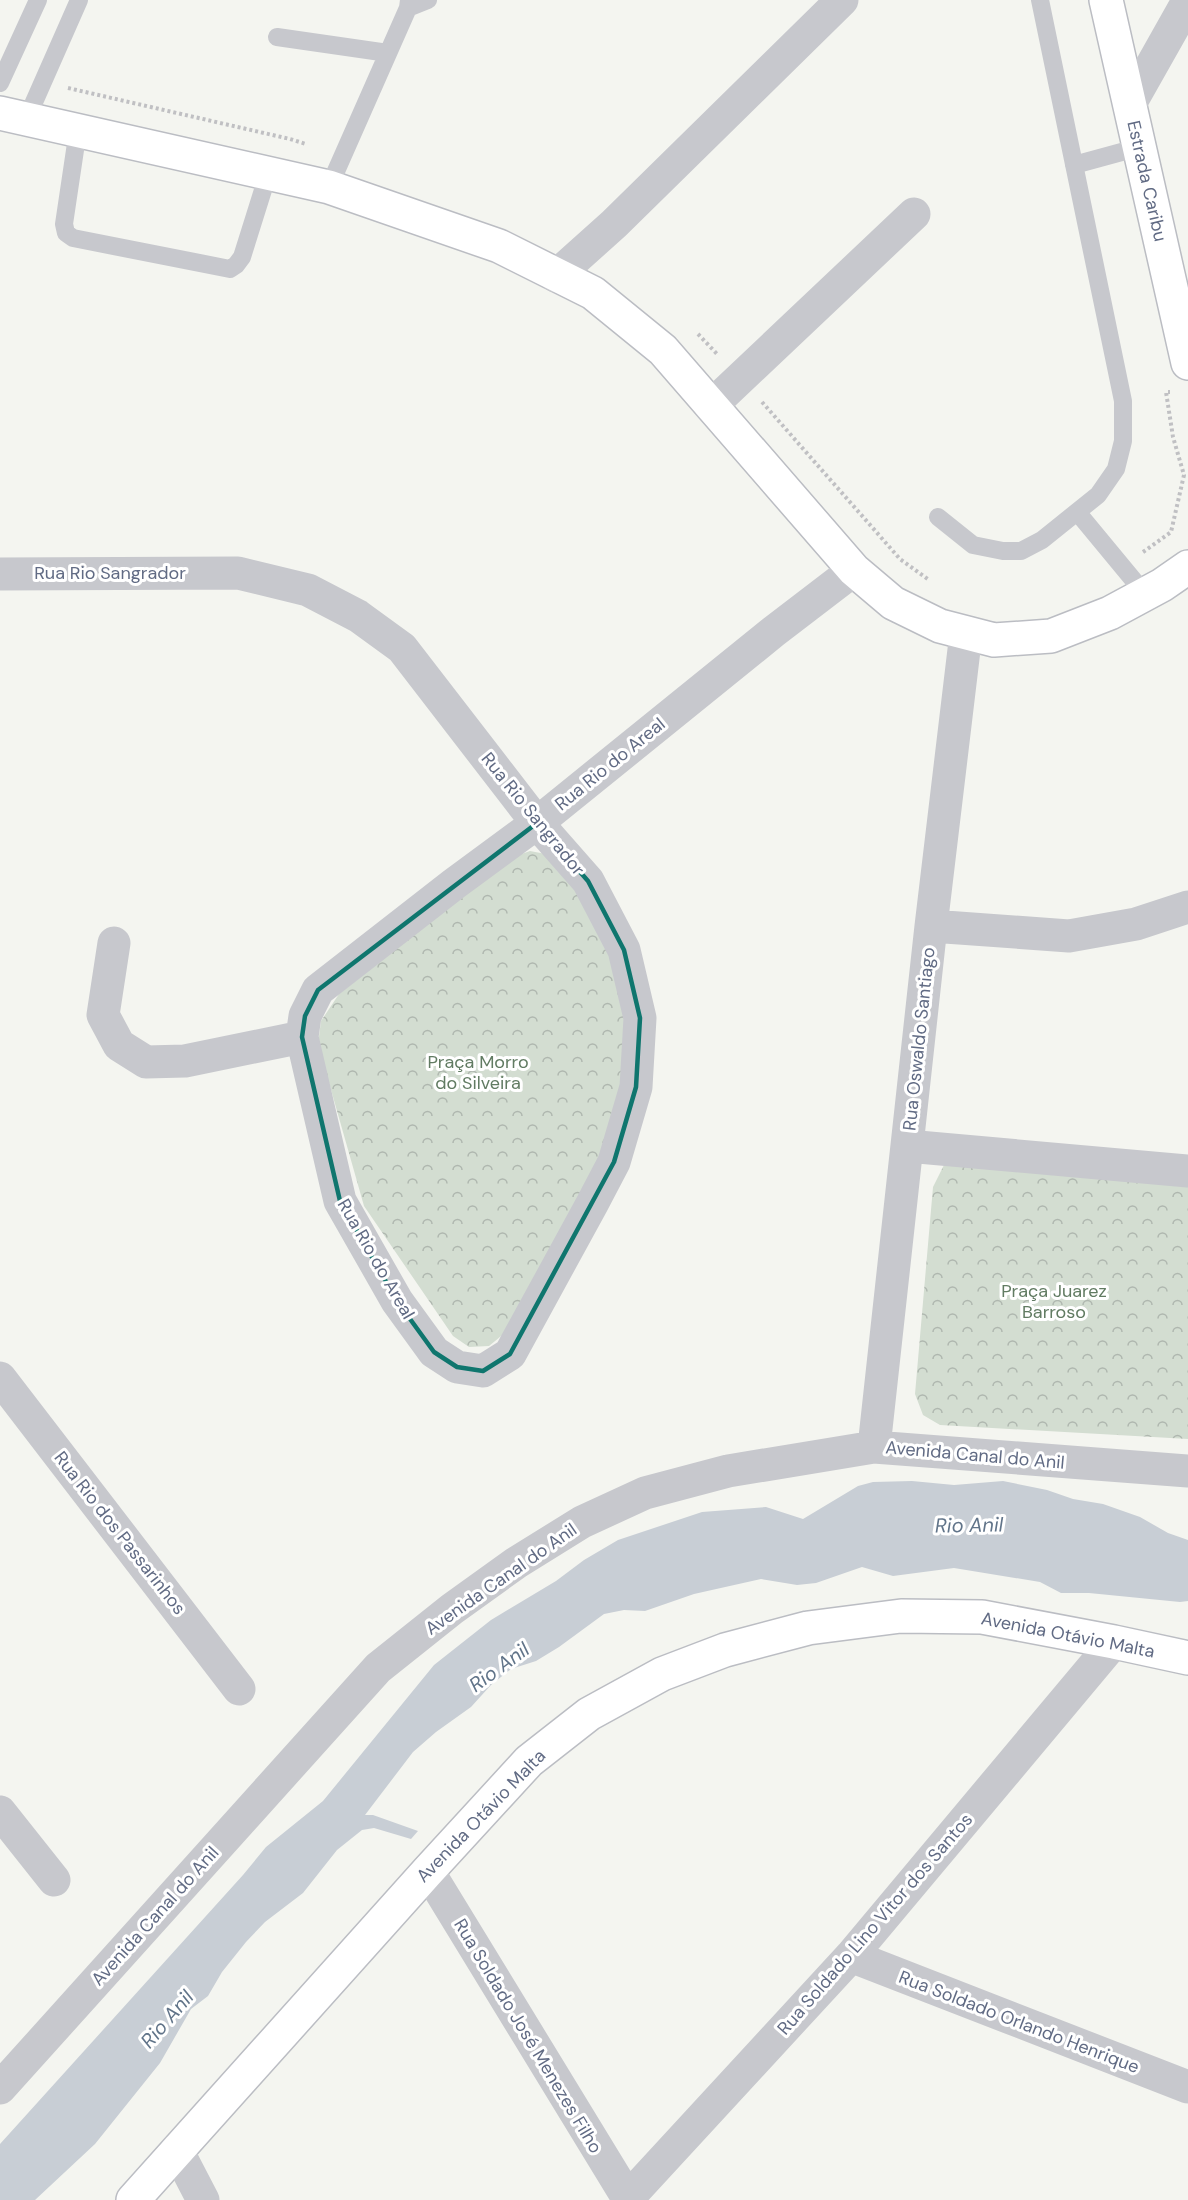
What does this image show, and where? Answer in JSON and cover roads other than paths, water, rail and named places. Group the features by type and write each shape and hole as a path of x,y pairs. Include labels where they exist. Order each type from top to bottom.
{"street":[{"path":"556,276 614,224 842,0"},
{"name":"Estrada Caribu","path":"1106,0 1188,363"},
{"path":"1130,104 1188,1"},
{"path":"13,116 329,188 499,246 593,293 663,350 854,570 893,603 940,626 994,640 1051,636 1110,614 1188,567"},
{"path":"711,406 914,214"},
{"name":"Rua Rio do Areal","path":"483,1371 457,1367 434,1352 397,1301 340,1201 302,1037 305,1016 318,990 454,884 537,823 772,632 854,570"},
{"name":"Rua Rio Sangrador","path":"0,574 238,573 308,590 358,616 402,648 537,823 588,881 624,950 640,1018 636,1087 614,1162 592,1204 510,1354 483,1371"},
{"name":"Rua Oswaldo Santiago","path":"874,1446 931,926 966,633"},
{"path":"931,926 1069,936 1136,924 1188,907"},
{"path":"114,943 104,1015 119,1045 146,1062 185,1060 302,1037"},
{"path":"907,1146 1188,1171"},
{"name":"Rua Rio dos Passarinhos","path":"0,1378 239,1689"},
{"name":"Avenida Canal do Anil","path":"0,2088 378,1668 452,1609 516,1563 582,1522 645,1493 728,1471 874,1446 1188,1471"},
{"name":"Avenida Otávio Malta","path":"133,2200 529,1761 589,1714 662,1674 725,1650 808,1628 901,1616 982,1617 1114,1642 1188,1659"},
{"name":"Rua Soldado Lino Vitor dos Santos","path":"628,2199 851,1956 1114,1642"},
{"path":"0,1812 54,1880"},
{"name":"Rua Soldado José Menezes Filho","path":"428,1871 628,2199"},
{"name":"Rua Soldado Orlando Henrique","path":"851,1956 1188,2087"},
{"path":"177,2150 203,2200"}],"lane":[{"path":"0,83 38,0"},
{"path":"13,116 79,0"},
{"path":"329,188 409,4 428,0"},
{"path":"938,517 973,545 1003,551 1021,551 1042,540 1098,495 1116,469 1124,441 1123,401 1041,0"},
{"path":"277,37 388,53"},
{"path":"78,130 64,224 66,233 73,238 230,269 242,257 268,174"},
{"path":"1074,165 1140,147"},
{"path":"1078,513 1145,594"}],"water":[{"name":"Rio Anil","path":"912,1481 954,1485 1003,1481 1047,1490 1073,1499 1103,1504 1140,1517 1168,1533 1188,1540 1188,1601 1061,1593 1040,1582 954,1568 893,1576 862,1567 816,1583 797,1585 761,1579 694,1594 645,1611 624,1610 604,1614 536,1661 511,1669 491,1685 471,1707 413,1752 365,1815 373,1815 418,1831 411,1839 374,1828 362,1830 337,1850 303,1893 265,1922 246,1942 222,1972 208,1996 191,2009 160,2063 95,2144 35,2200 0,2200 0,2144 266,1847 323,1801 434,1665 491,1620 618,1540 702,1512 766,1507 803,1519 858,1486 873,1482"}],"park label":[{"name":"Praça Morro do Silveira","path":"478,1072"},
{"name":"Praça Juarez Barroso","path":"1054,1301"}]}
